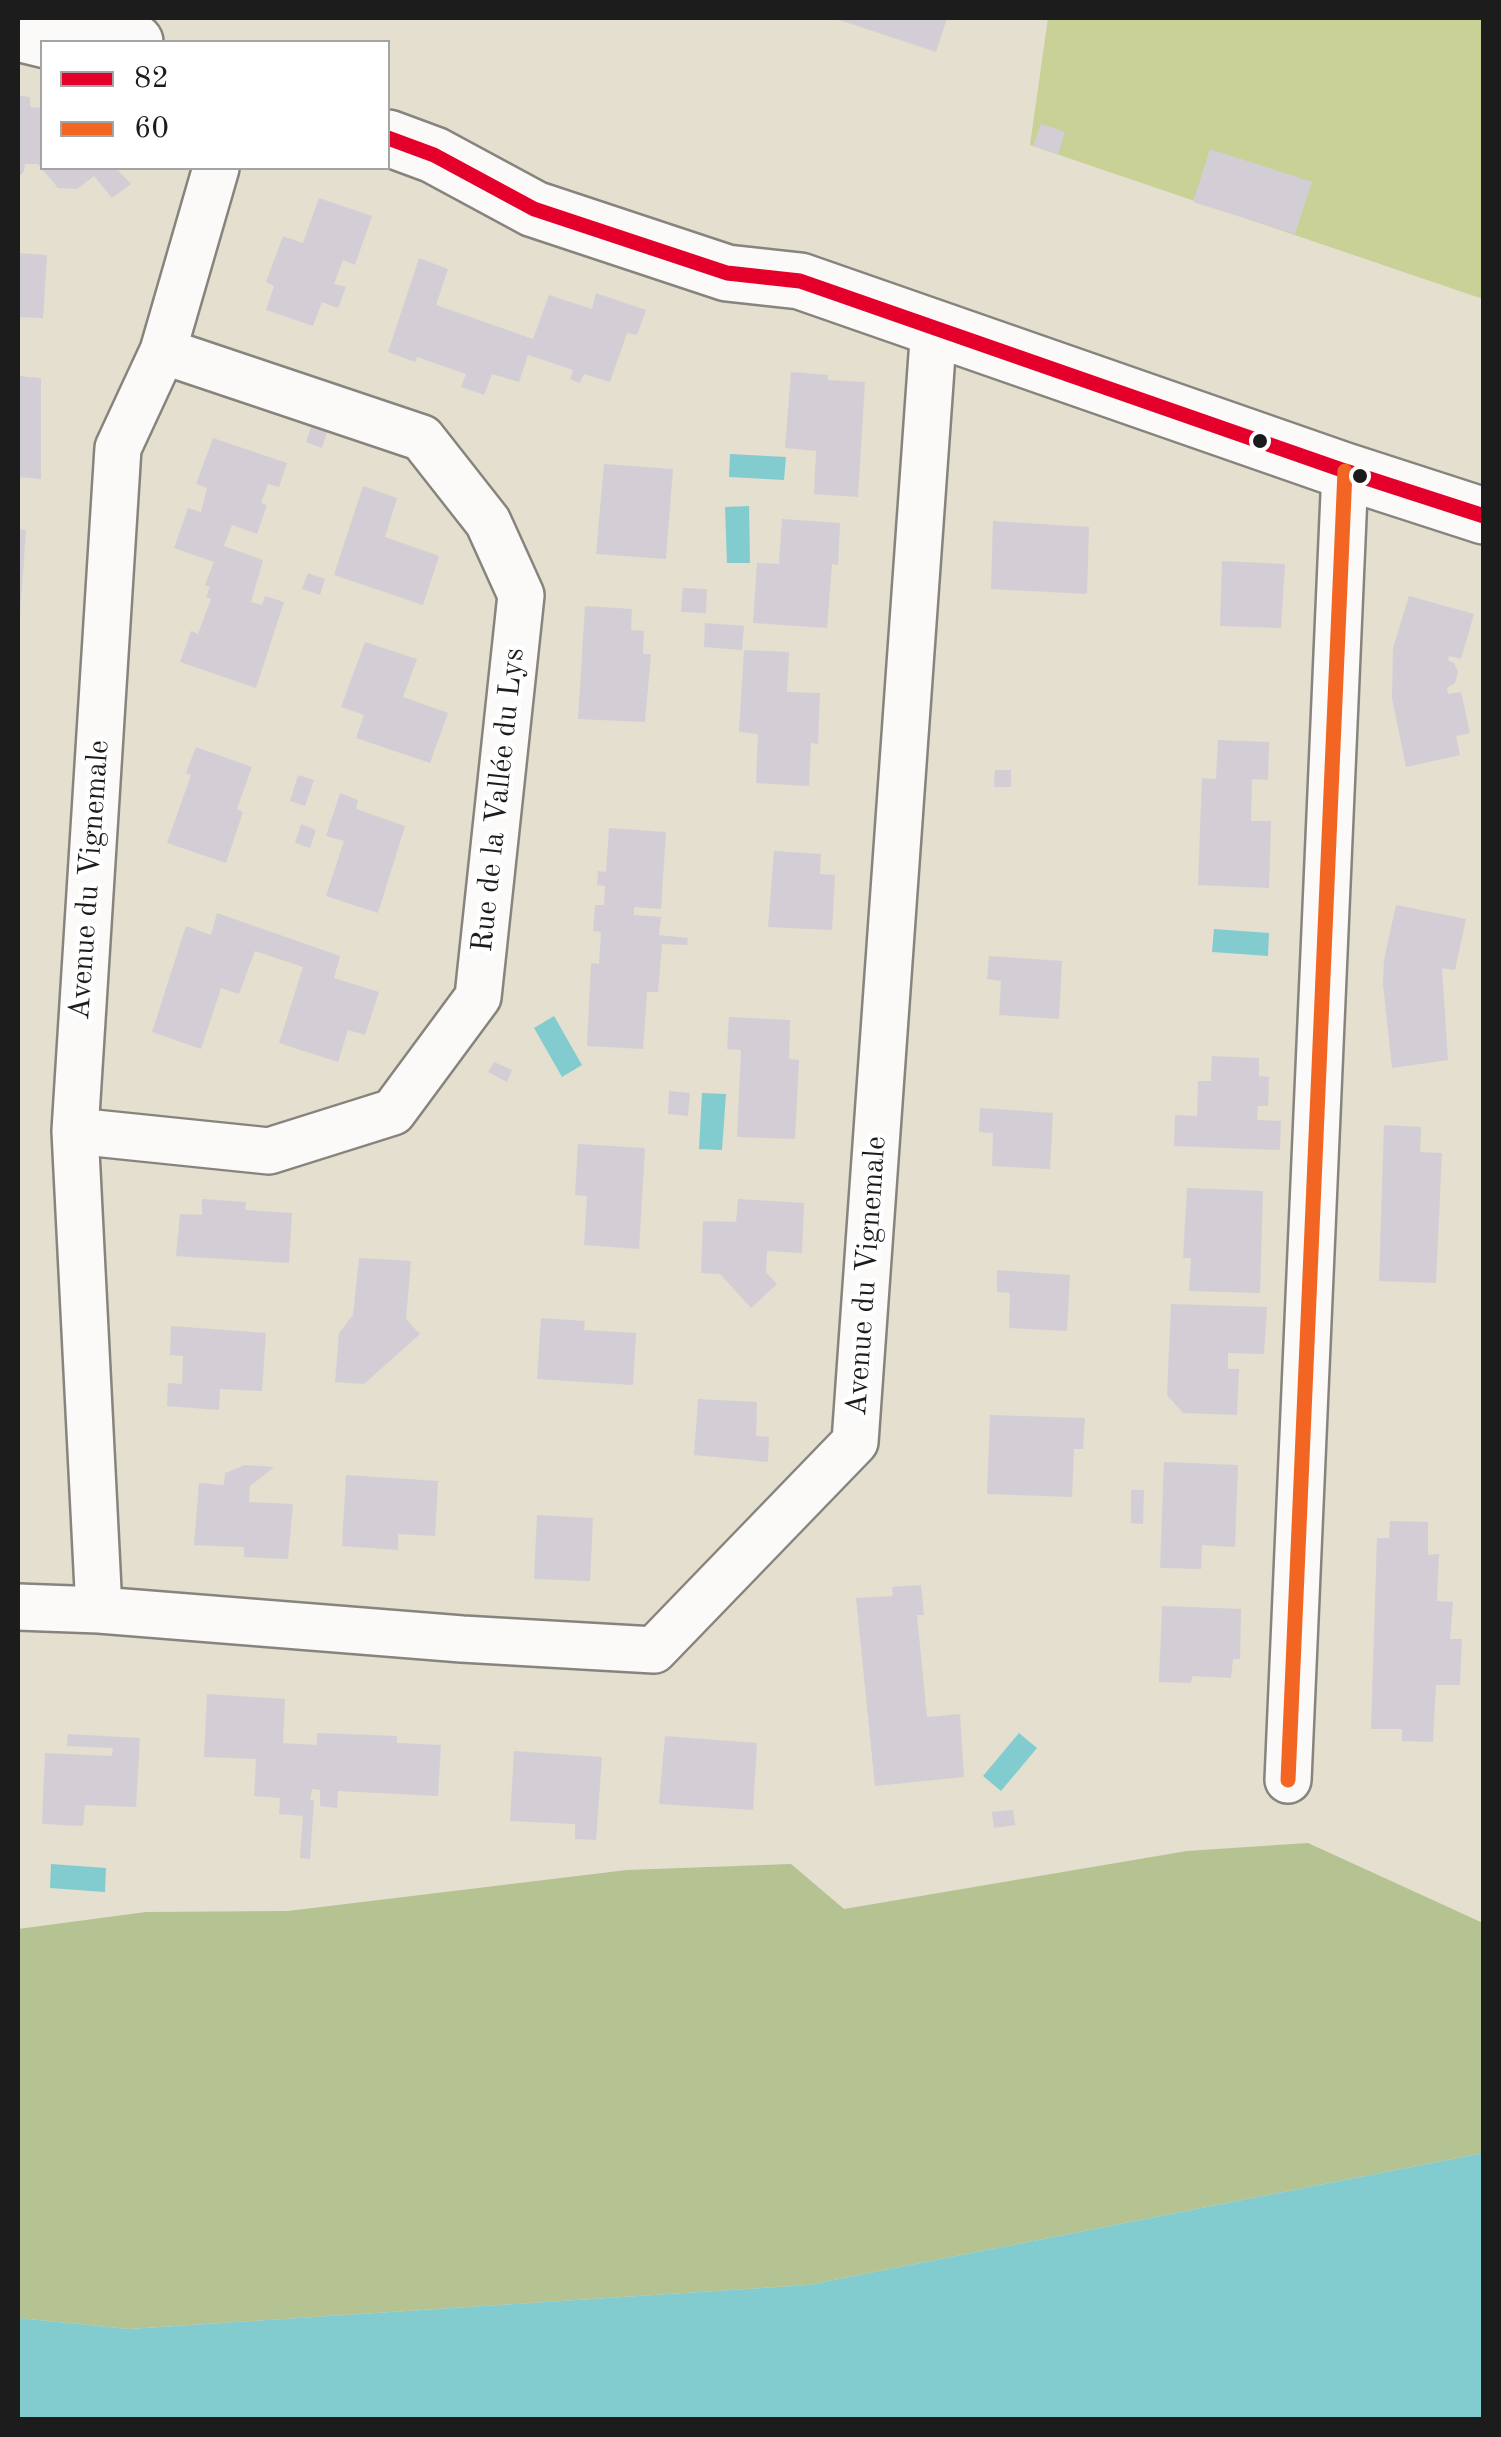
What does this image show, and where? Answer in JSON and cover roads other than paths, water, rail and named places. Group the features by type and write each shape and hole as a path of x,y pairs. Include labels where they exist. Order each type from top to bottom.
{"street":[{"path":"76,18 130,40"},
{"path":"18,33 47,40"},
{"path":"410,146 565,182 734,241 800,281 1484,516"},
{"name":"Avenue du Vignemale","path":"99,1610 74,1131 118,448 163,351 215,170"},
{"name":"Avenue du Vignemale","path":"18,1608 99,1610 654,1650 855,1442 934,326"},
{"name":"Rue de la Vallée du Lys","path":"74,1131 269,1151 393,1112 478,997 521,595 488,522 422,438 163,351"},
{"path":"1288,1780 1345,471"}],"water":[{"path":"730,454 786,457 784,480 729,477"},
{"path":"749,506 750,563 727,563 725,507"},
{"path":"1214,929 1269,933 1268,956 1212,952"},
{"path":"554,1016 582,1065 562,1077 534,1028"},
{"path":"702,1093 726,1094 722,1150 699,1149"},
{"path":"1019,1733 1037,1748 1001,1791 983,1776"},
{"path":"51,1864 106,1868 105,1892 50,1888"},
{"path":"1483,2153 1483,2419 18,2419 18,2318 129,2329 808,2285"}]}
